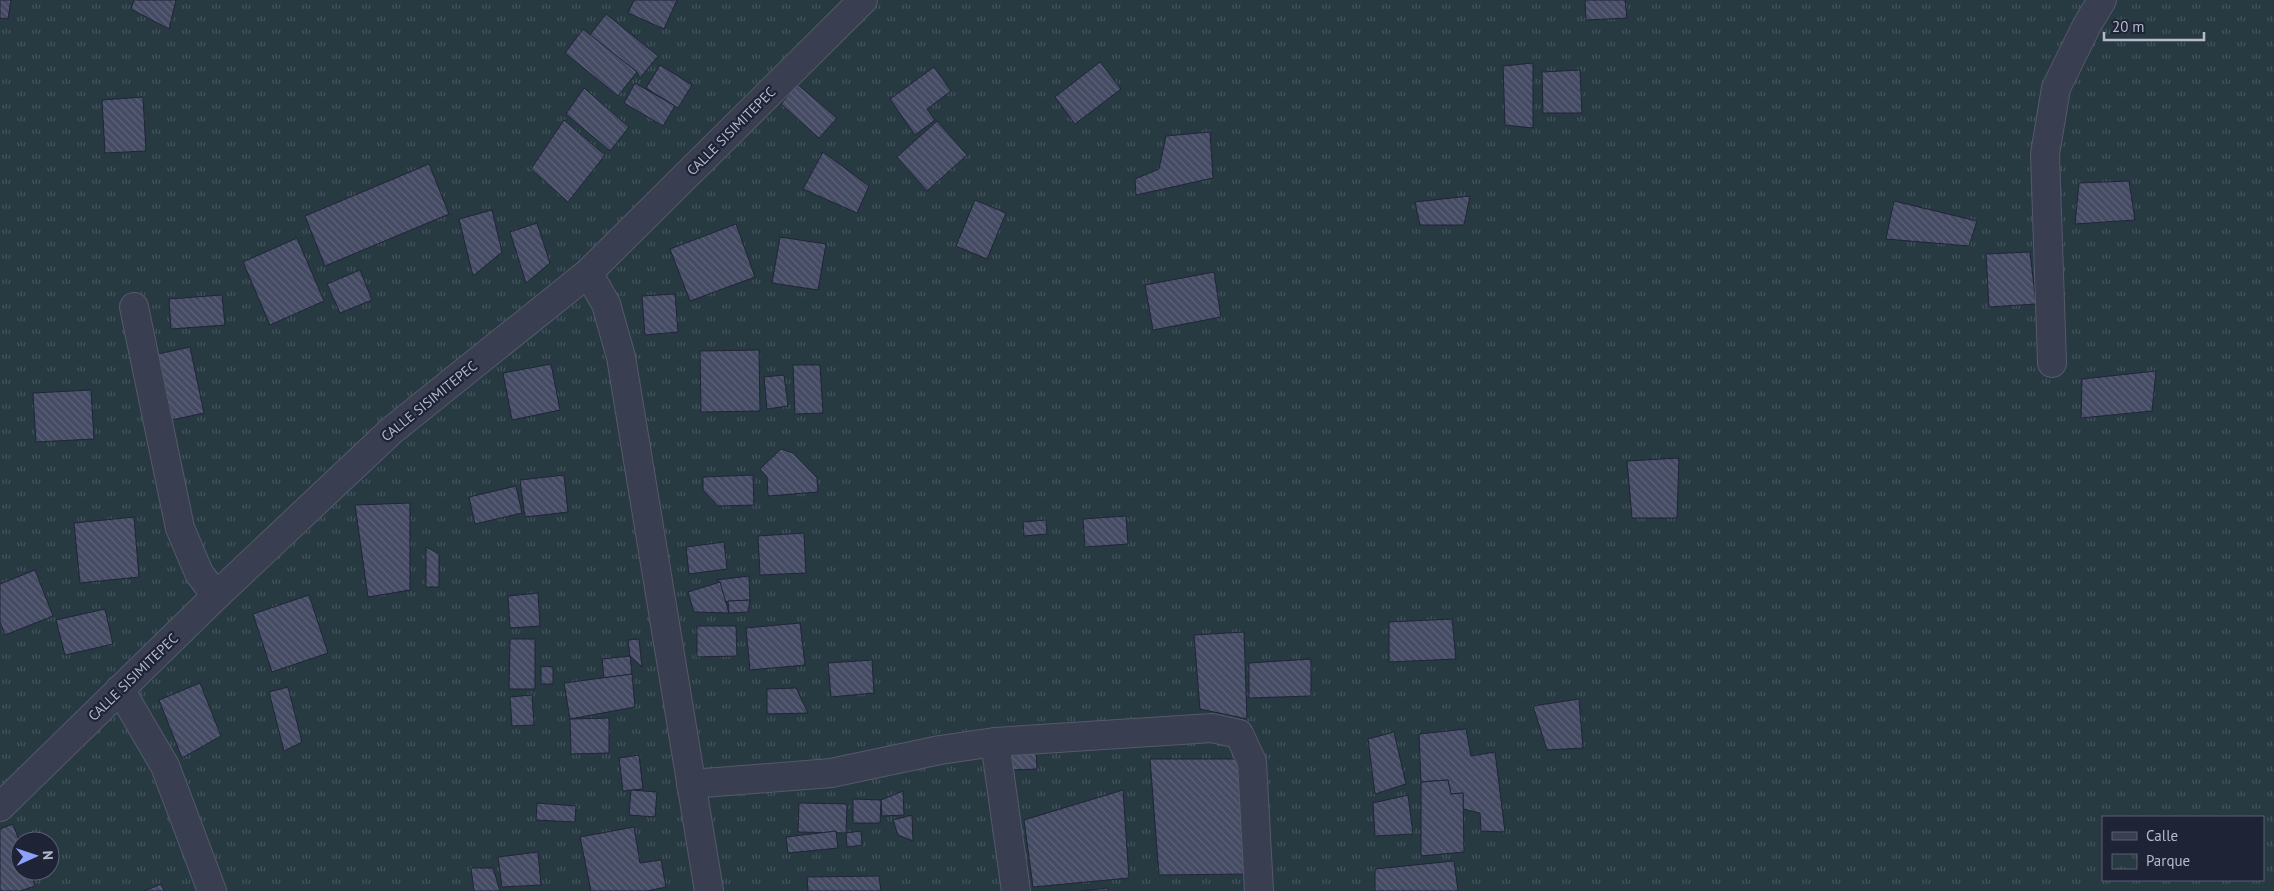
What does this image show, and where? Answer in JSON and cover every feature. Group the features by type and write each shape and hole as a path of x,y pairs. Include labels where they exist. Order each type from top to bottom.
{"street":[{"name":"CALLE SISIMITEPEC","path":"0,807 216,596 391,430 588,273 863,0"},
{"path":"2052,363 2045,154 2056,88 2087,25 2102,0"},
{"path":"588,273 606,304 621,358 709,891"},
{"path":"134,307 180,528 200,573 216,596"},
{"path":"120,689 165,766 212,891"},
{"path":"691,784 831,774 940,750 995,742 1212,728 1240,734 1252,762 1259,891"},
{"path":"995,742 1016,891"}],"green space":[{"path":"0,0 2274,0 2274,891 0,891"}],"building":[{"path":"0,0 11,0 8,19 0,18"},
{"path":"134,0 176,0 169,29 131,9"},
{"path":"634,0 677,0 664,29 628,13"},
{"path":"1585,0 1625,0 1627,18 1586,20"},
{"path":"606,14 658,56 640,78 637,72 589,36"},
{"path":"583,29 637,72 618,96 565,53"},
{"path":"1100,62 1121,89 1075,124 1055,97"},
{"path":"1533,63 1533,128 1505,125 1503,66"},
{"path":"660,65 692,85 678,108 646,88"},
{"path":"934,67 951,91 927,109 935,120 915,135 890,99"},
{"path":"1580,70 1582,113 1543,113 1542,72"},
{"path":"635,83 675,106 663,126 624,103"},
{"path":"797,84 837,118 819,138 781,104"},
{"path":"584,88 629,127 610,151 566,114"},
{"path":"143,97 146,151 105,153 102,100"},
{"path":"564,120 605,155 568,202 531,169"},
{"path":"937,121 967,155 927,191 897,157"},
{"path":"1210,132 1213,178 1136,195 1135,179 1159,169 1166,136"},
{"path":"823,152 869,186 857,213 803,189"},
{"path":"429,164 449,214 325,266 305,216"},
{"path":"2129,181 2135,220 2075,224 2079,183"},
{"path":"1470,196 1464,225 1420,225 1415,202"},
{"path":"975,200 1006,213 987,259 956,246"},
{"path":"1894,201 1977,221 1969,246 1886,239"},
{"path":"492,210 502,252 473,276 459,219"},
{"path":"537,223 550,263 526,283 510,232"},
{"path":"736,224 755,277 690,301 670,249"},
{"path":"780,237 826,244 818,290 772,283"},
{"path":"297,238 324,301 270,325 243,262"},
{"path":"2030,252 2036,304 1989,307 1986,254"},
{"path":"360,270 372,300 340,313 327,284"},
{"path":"1214,272 1221,317 1153,330 1145,285"},
{"path":"675,294 678,332 645,335 642,296"},
{"path":"222,295 225,325 171,329 169,299"},
{"path":"190,347 204,413 172,420 158,354"},
{"path":"759,350 760,411 701,412 700,351"},
{"path":"551,364 560,410 512,420 503,373"},
{"path":"793,365 820,365 823,413 795,414"},
{"path":"2156,371 2152,411 2081,418 2082,379"},
{"path":"784,375 788,406 767,409 764,377"},
{"path":"91,390 94,439 36,442 33,393"},
{"path":"781,449 793,453 817,478 818,492 768,496 767,477 760,469"},
{"path":"1679,458 1677,518 1632,518 1627,461"},
{"path":"564,475 568,512 525,517 520,480"},
{"path":"753,475 754,505 718,506 703,490 703,477"},
{"path":"516,486 522,513 475,524 469,497"},
{"path":"410,503 410,590 368,597 355,505"},
{"path":"1126,516 1128,544 1085,547 1083,519"},
{"path":"134,517 139,577 80,583 74,523"},
{"path":"1046,520 1047,534 1024,536 1023,522"},
{"path":"804,533 806,573 760,575 758,536"},
{"path":"724,542 727,569 689,574 686,547"},
{"path":"426,547 439,554 439,587 426,587"},
{"path":"35,570 53,616 5,635 0,622 0,584"},
{"path":"749,576 750,600 718,602 720,582 716,580"},
{"path":"720,582 729,613 694,612 688,592"},
{"path":"538,593 540,626 510,628 508,596"},
{"path":"309,595 328,653 272,672 253,614"},
{"path":"750,600 748,612 729,613 728,601"},
{"path":"105,609 113,644 65,655 56,620"},
{"path":"1452,619 1456,659 1389,662 1389,622"},
{"path":"800,623 805,665 750,670 746,628"},
{"path":"697,626 736,626 737,656 697,657"},
{"path":"1244,632 1247,719 1200,709 1194,635"},
{"path":"510,639 535,639 535,689 509,689"},
{"path":"639,639 642,667 630,656 628,640"},
{"path":"630,656 632,674 604,678 602,659"},
{"path":"1311,659 1311,696 1249,698 1249,663"},
{"path":"872,660 874,693 831,697 828,663"},
{"path":"541,666 553,667 553,684 541,684"},
{"path":"632,674 635,707 570,719 564,683"},
{"path":"200,683 221,736 182,758 159,700"},
{"path":"288,687 302,742 284,751 269,692"},
{"path":"796,688 808,713 767,714 767,689"},
{"path":"532,695 534,725 512,726 510,697"},
{"path":"1579,699 1583,748 1547,750 1533,706"},
{"path":"609,718 609,753 571,754 570,719"},
{"path":"1466,729 1471,756 1495,752 1505,832 1481,831 1480,813 1463,809 1463,793 1451,794 1448,780 1421,782 1419,734"},
{"path":"1394,732 1406,784 1375,794 1368,739"},
{"path":"1036,751 1037,769 1012,770 1011,753"},
{"path":"639,755 643,789 623,791 619,758"},
{"path":"1150,759 1242,759 1249,874 1159,875"},
{"path":"1448,780 1451,794 1463,793 1464,852 1421,856 1421,782"},
{"path":"631,790 657,792 655,817 629,815"},
{"path":"1123,790 1129,878 1033,887 1024,820"},
{"path":"903,791 904,815 882,816 881,800"},
{"path":"1408,795 1413,834 1375,836 1373,803"},
{"path":"853,799 881,800 880,823 853,823"},
{"path":"537,803 576,806 575,822 536,820"},
{"path":"799,803 847,804 846,833 798,832"},
{"path":"912,815 913,841 898,835 893,820"},
{"path":"13,824 16,831 10,831 10,881 33,881 35,886 20,891 0,891 0,829"},
{"path":"634,827 640,863 661,860 666,887 647,891 591,891 580,837"},
{"path":"836,831 838,848 788,853 786,837"},
{"path":"861,831 862,845 847,847 846,833"},
{"path":"538,852 541,885 502,887 498,857"},
{"path":"1454,861 1458,891 1375,891 1375,869"},
{"path":"471,868 493,868 500,891 474,891"},
{"path":"879,876 881,891 808,891 807,877"},
{"path":"161,884 164,891 144,891"},
{"path":"1108,888 1108,891 1081,891"}]}
